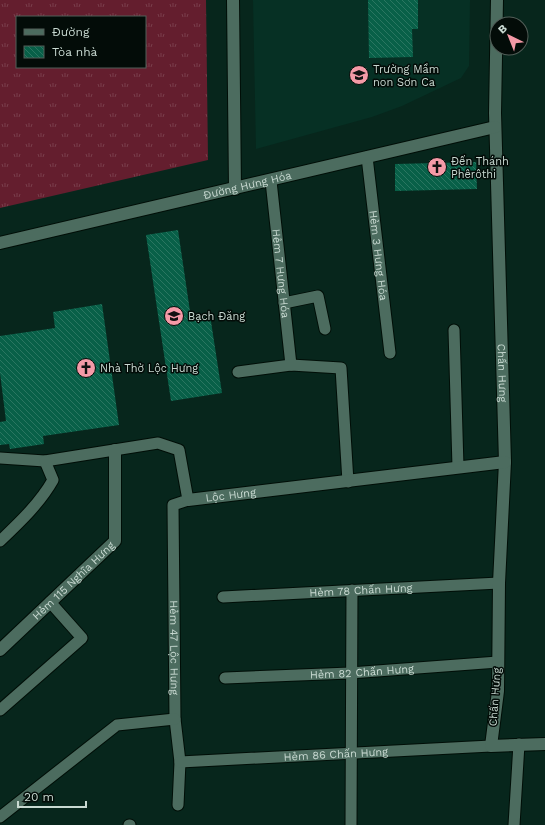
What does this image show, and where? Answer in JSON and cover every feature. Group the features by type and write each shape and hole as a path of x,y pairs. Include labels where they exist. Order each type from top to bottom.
{"street":[{"path":"233,0 235,189"},
{"name":"Chấn Hưng","path":"491,746 498,691 499,583 504,462 495,127 497,0"},
{"name":"Đường Hưng Hóa","path":"0,243 271,181 495,127"},
{"name":"Hẻm 115 Nghĩa Hưng","path":"0,650 115,541 115,450"},
{"name":"Lộc Hưng","path":"188,500 348,482 504,462"},
{"path":"491,746 545,744"}],"lane":[{"name":"Hẻm 3 Hưng Hóa","path":"367,157 390,352"},
{"name":"Hẻm 7 Hưng Hóa","path":"271,181 291,365"},
{"path":"284,303 318,296 325,329"},
{"path":"454,330 458,467"},
{"path":"238,372 291,365 341,368 348,482"},
{"path":"0,458 45,461 158,443 179,450 188,500"},
{"path":"0,540 26,516 47,490 53,480 45,461"},
{"name":"Hẻm 47 Lộc Hưng","path":"178,805 180,762 175,719 173,505 188,500"},
{"name":"Hẻm 78 Chấn Hưng","path":"223,597 499,583"},
{"path":"351,825 350,673 352,590"},
{"path":"0,710 82,638 50,602"},
{"name":"Hẻm 82 Chấn Hưng","path":"225,678 350,673 498,662"},
{"path":"0,817 117,724 175,719"},
{"path":"514,825 519,744"},
{"name":"Hẻm 86 Chấn Hưng","path":"180,762 351,752 491,746"}],"shaded area":[{"name":"Trường Mầm non Sơn Ca","path":"253,0 470,0 469,66 461,78 402,106 372,117 256,149"}],"green space":[{"path":"0,0 206,0 208,160 0,208"}],"building":[{"path":"368,0 418,0 418,29 412,29 413,57 369,58"},
{"path":"476,162 477,189 395,191 395,164"},
{"name":"Bạch Đăng","path":"178,230 191,318 210,315 222,393 171,401 146,235"},
{"path":"102,304 119,425 43,436 44,444 10,449 9,444 0,445 0,422 6,421 0,373 0,336 55,328 53,312"}],"place":[{"name":"Trường Mầm non Sơn Ca","path":"359,75"},
{"name":"Đến Thánh Phêrôthi","path":"437,167"},
{"name":"Bạch Đăng","path":"174,316"},
{"name":"Nhà Thờ Lộc Hưng","path":"86,368"}]}
